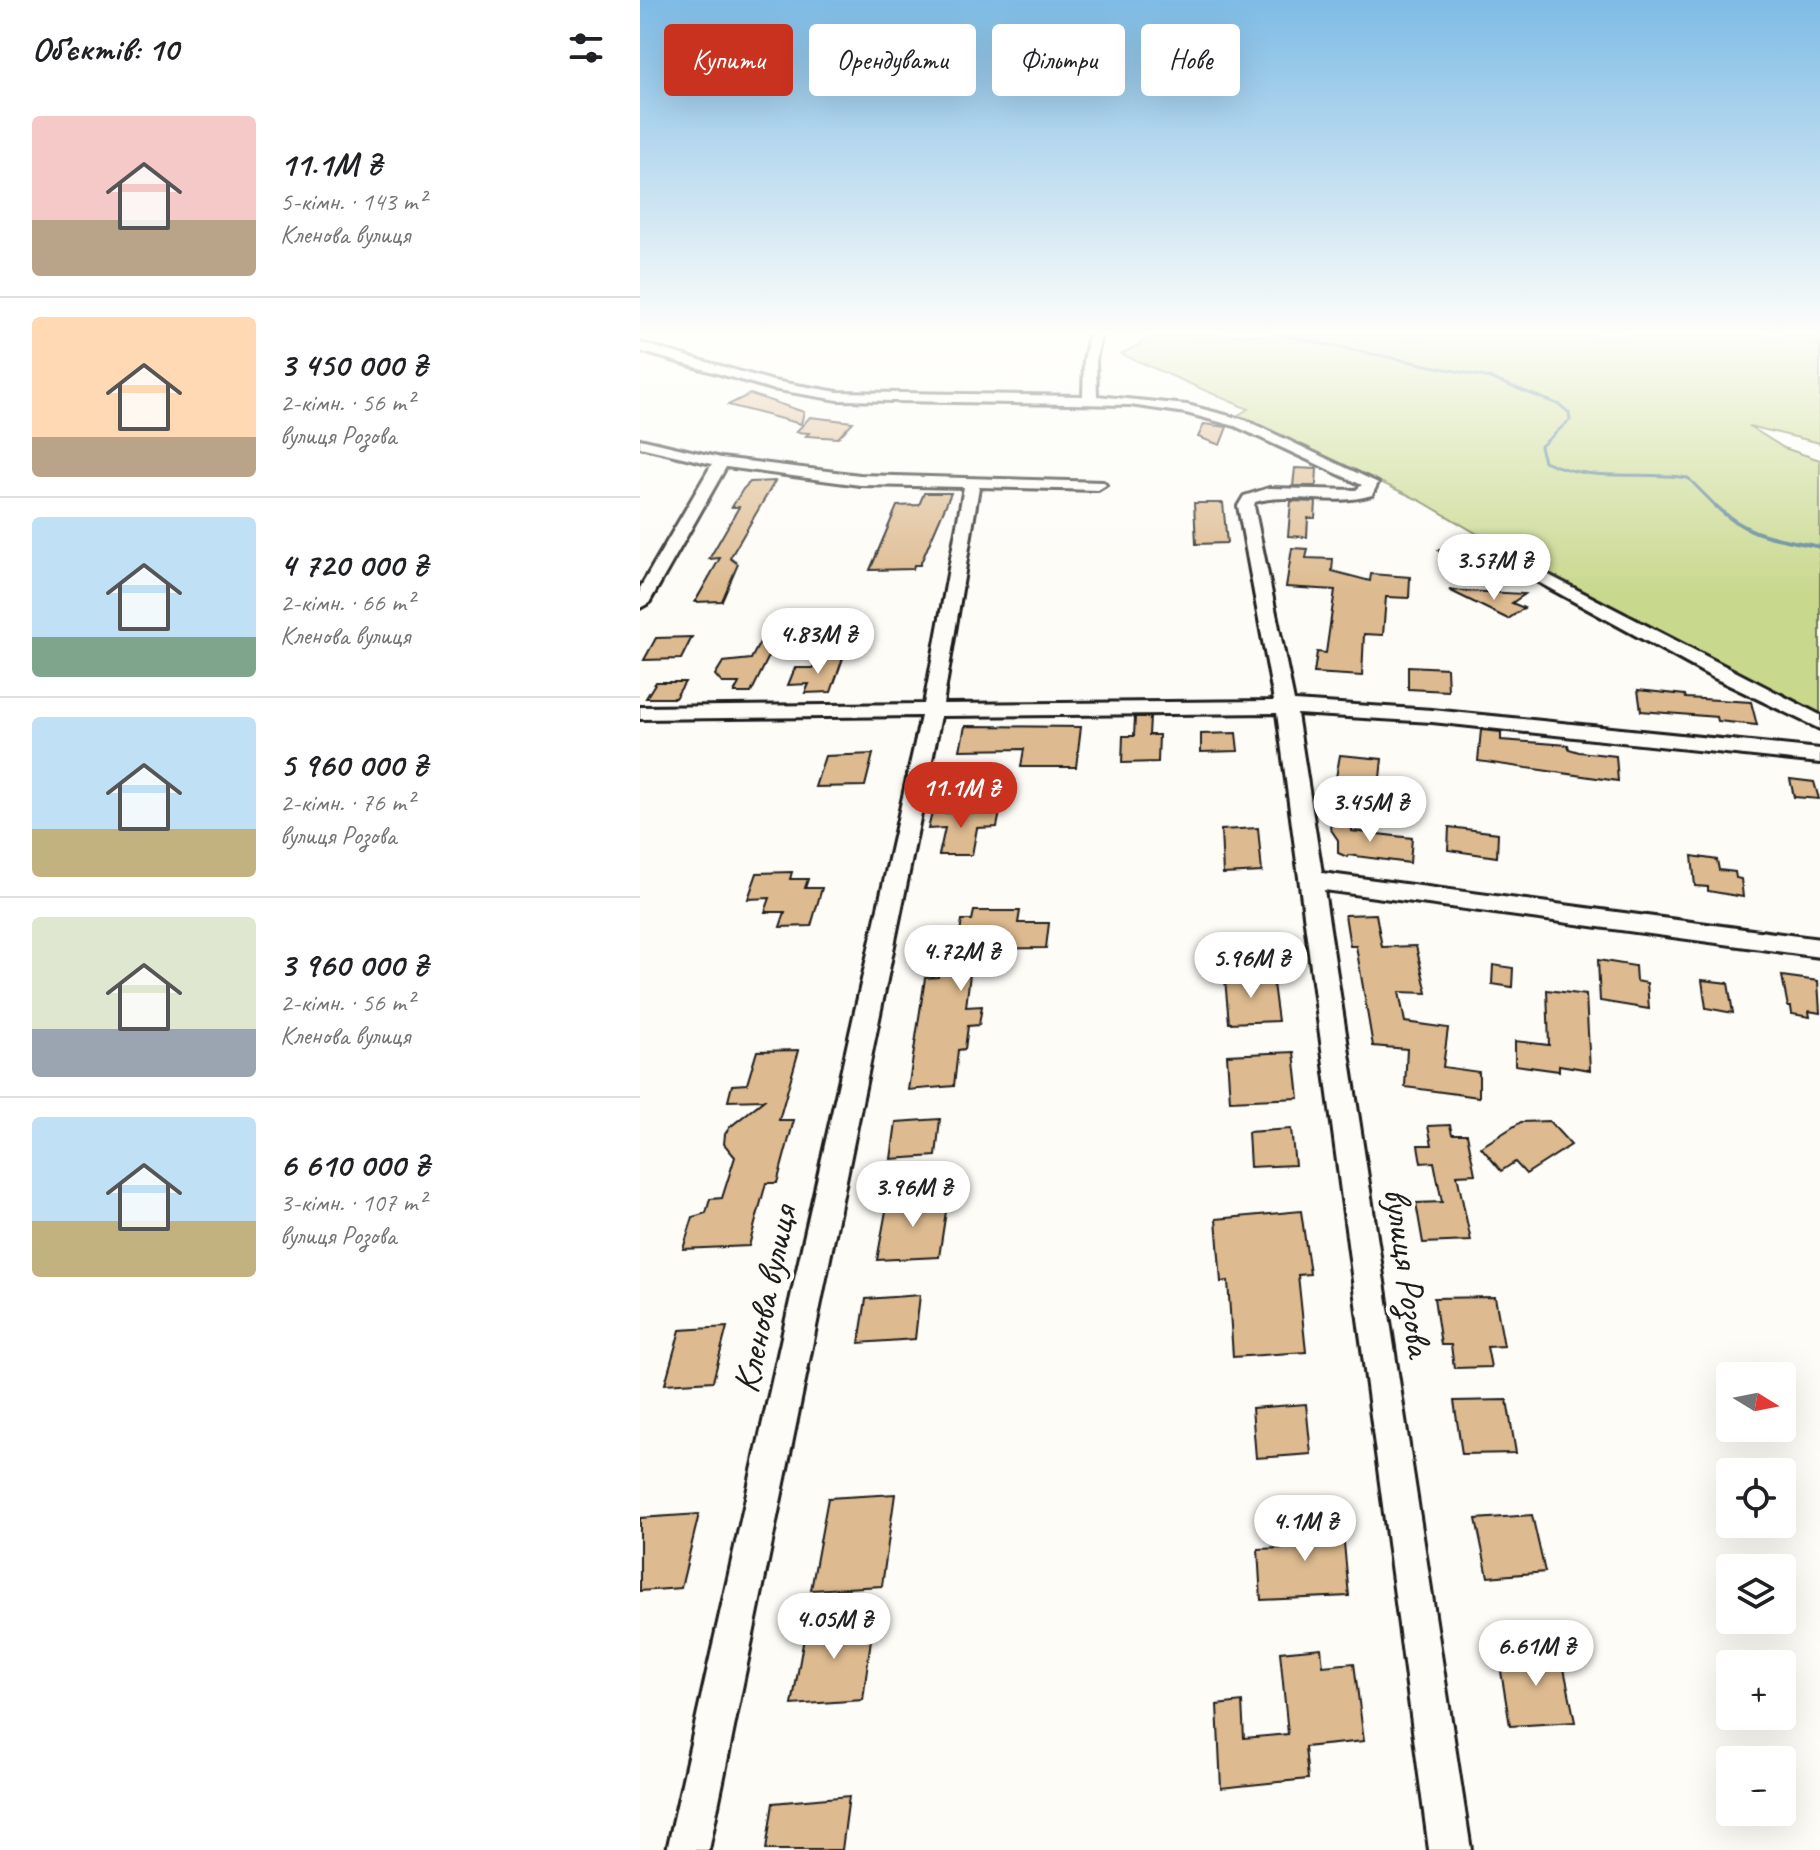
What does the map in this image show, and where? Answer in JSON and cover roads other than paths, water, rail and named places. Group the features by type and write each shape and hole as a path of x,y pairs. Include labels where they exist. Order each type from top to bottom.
{"street":[{"name":"вулиця Розова","path":"1234,421 1367,480 1370,489 1357,495 1261,494 1246,502 1279,688 1286,707 1432,1705 1450,1850"},
{"path":"640,443 721,462 860,480 1098,485"},
{"path":"640,603 721,462"},
{"name":"Кленова вулиця","path":"688,1850 932,712 972,483"},
{"path":"1535,573 1715,671 1820,723"},
{"path":"640,713 932,712 1234,705 1462,719 1820,756"},
{"path":"1312,880 1820,948"}],"waterway":[{"path":"1569,421 1540,447 1544,461 1580,472 1688,478 1716,506"},
{"path":"1716,506 1752,530 1820,547"}]}
